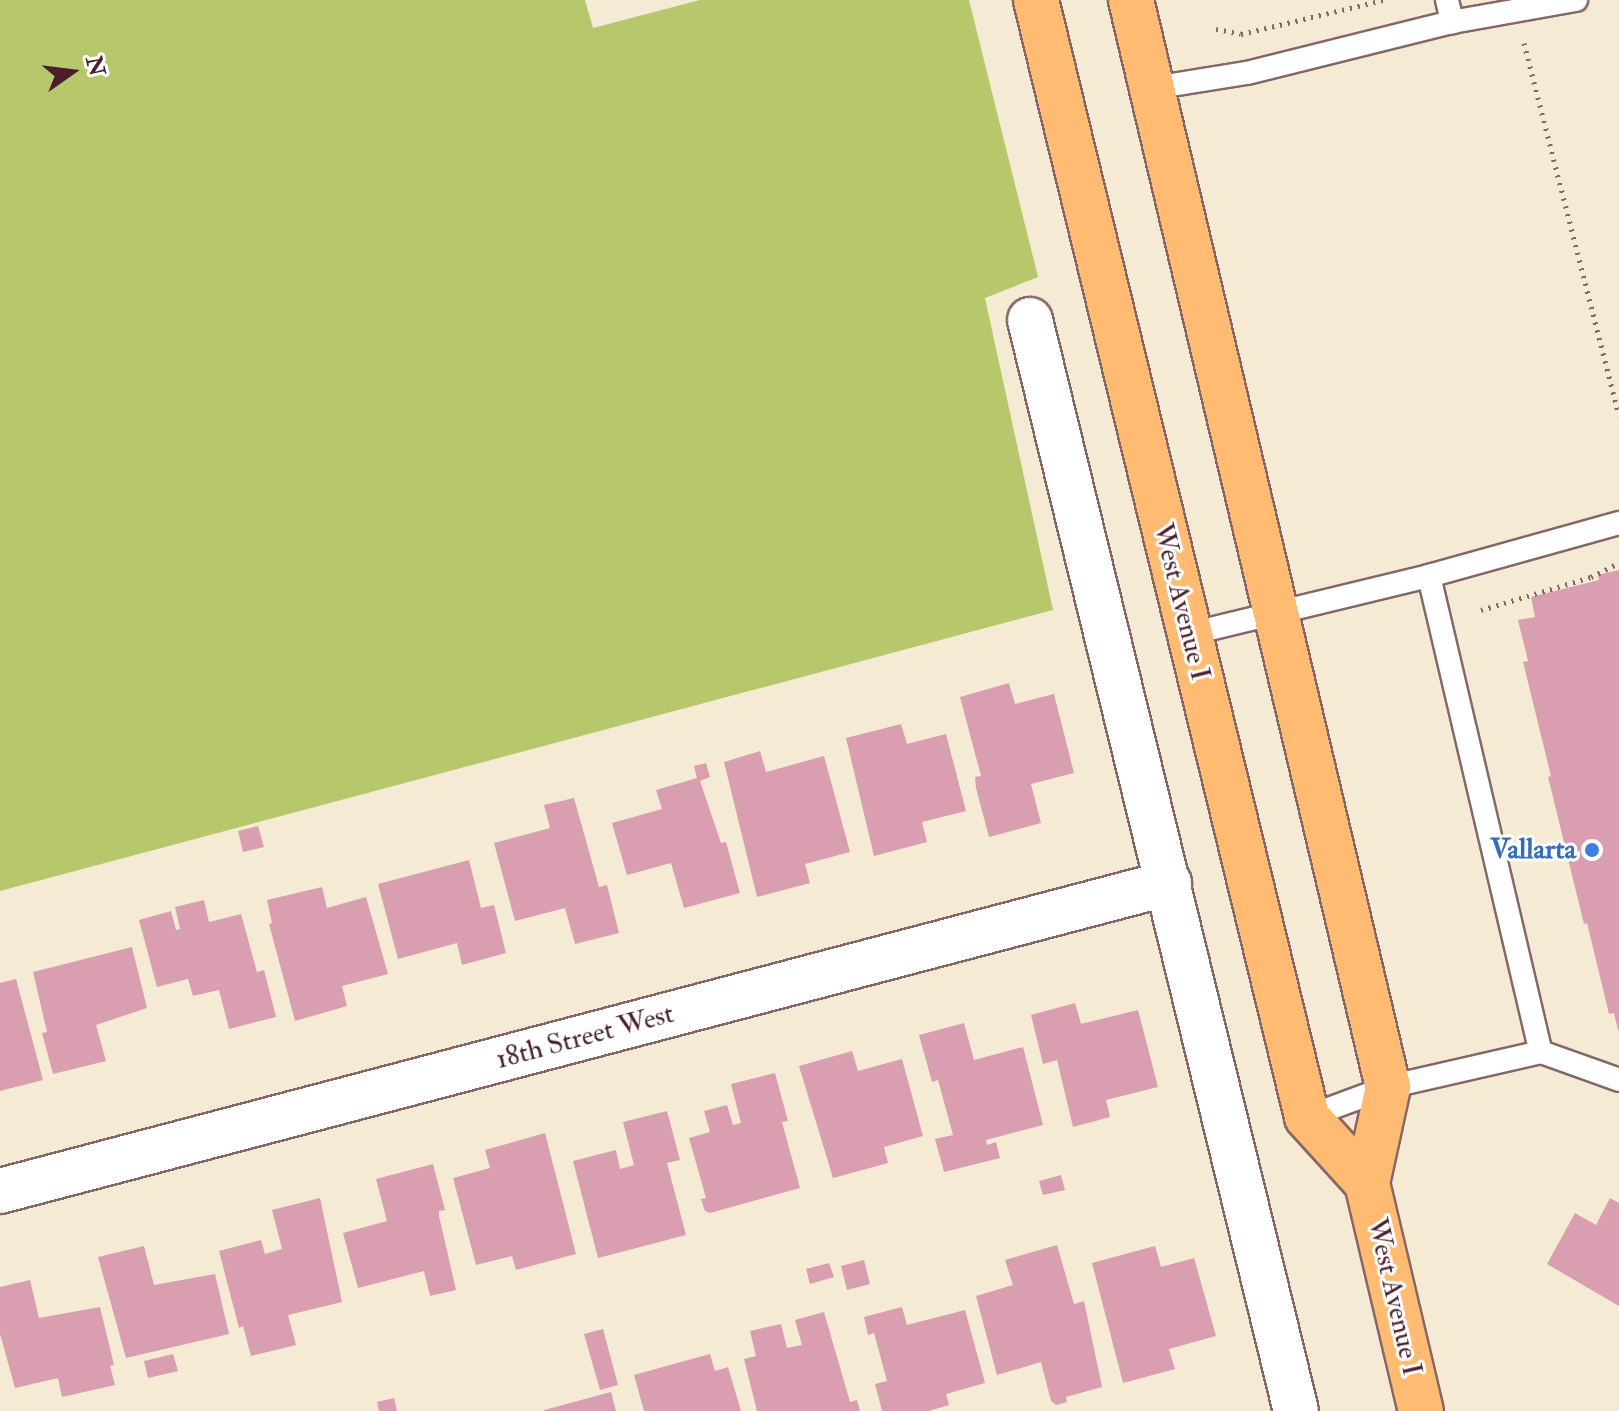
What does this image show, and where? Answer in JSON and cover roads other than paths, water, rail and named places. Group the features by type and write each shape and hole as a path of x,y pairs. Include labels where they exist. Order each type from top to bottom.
{"main road":[{"name":"West Avenue I","path":"1036,0 1307,1117 1367,1183"},
{"name":"West Avenue I","path":"1131,0 1388,1087 1367,1183 1421,1411"}],"street":[{"path":"1030,320 1296,1411"},
{"name":"18th Street West","path":"0,1191 1169,883"}],"lane":[{"path":"1153,88 1247,73 1449,11 1576,0"},
{"path":"1189,634 1429,576 1619,523"},
{"path":"1429,576 1541,1052"},
{"path":"1307,1117 1388,1087 1541,1052 1619,1080"}],"place":[{"name":"Vallarta","path":"1592,850"}]}
